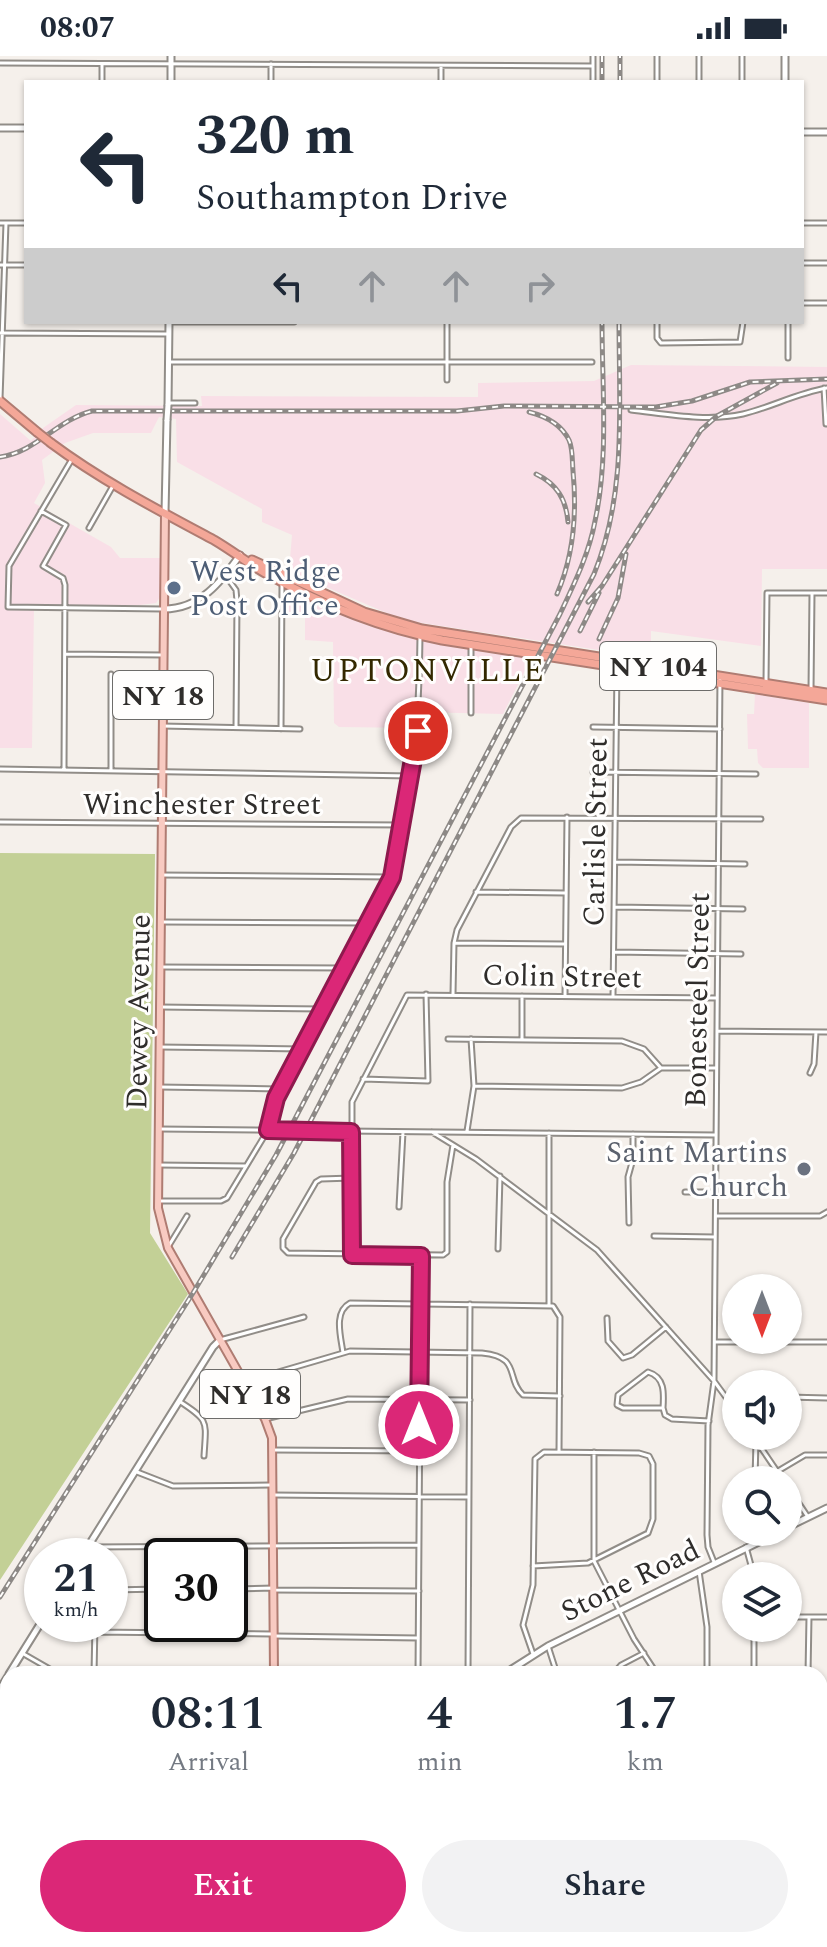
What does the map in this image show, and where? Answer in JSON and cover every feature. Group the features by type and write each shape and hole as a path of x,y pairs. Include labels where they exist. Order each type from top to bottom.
{"highway":[{"name":"NY 104","path":"0,401 72,459 282,582 363,619 471,645 617,668 765,683 827,693"},
{"name":"NY 104","path":"240,555 364,612 421,633 827,700"}],"main road":[{"name":"Dewey Avenue","path":"165,513 158,1201 160,1222 168,1248 265,1419 272,1438 274,1666"}],"street":[{"path":"171,56 171,80"},
{"path":"593,56 593,80"},
{"path":"657,56 657,80"},
{"path":"699,56 699,80"},
{"path":"742,56 742,80"},
{"path":"785,56 785,80"},
{"path":"0,63 593,66"},
{"path":"102,64 102,80"},
{"path":"271,64 271,80"},
{"path":"441,66 441,80"},
{"path":"0,128 24,128"},
{"path":"804,132 827,132"},
{"path":"0,223 24,223"},
{"path":"0,401 6,223"},
{"path":"804,223 827,223"},
{"path":"804,263 827,263"},
{"path":"3,265 24,265"},
{"path":"804,303 827,303"},
{"name":"Dewey Avenue","path":"165,513 169,324"},
{"path":"447,324 447,380"},
{"path":"657,324 657,338 661,343 708,344 740,342 743,324"},
{"path":"788,324 788,358"},
{"path":"2,333 168,334"},
{"path":"168,362 592,362"},
{"path":"631,410 686,416 742,414 795,395 826,388 826,422"},
{"path":"168,404 195,403"},
{"path":"72,459 9,566 8,607 164,609 197,602 226,576 240,555"},
{"path":"89,528 114,484"},
{"path":"41,511 66,525 43,566 64,580 64,769"},
{"path":"226,576 236,590 237,601 236,727"},
{"path":"281,729 282,582"},
{"path":"765,683 767,593 827,593"},
{"path":"811,690 812,593"},
{"path":"158,1201 225,1201 268,1130 274,1103 392,877 419,720 421,633"},
{"path":"471,645 471,713"},
{"path":"65,654 163,655"},
{"name":"Carlisle Street","path":"613,996 617,668"},
{"path":"111,674 111,769"},
{"name":"Bonesteel Street","path":"714,1563 707,1535 709,1421 715,1342 720,680"},
{"path":"162,726 300,729"},
{"path":"593,727 720,729"},
{"path":"0,769 411,776"},
{"path":"593,772 756,774"},
{"path":"453,994 454,943 459,926 517,820 524,817 761,819"},
{"path":"565,996 567,817"},
{"name":"Winchester Street","path":"0,822 403,825"},
{"path":"615,862 745,864"},
{"path":"161,875 392,877"},
{"path":"476,892 566,893"},
{"path":"615,907 743,909"},
{"path":"161,922 368,923"},
{"path":"454,943 565,944"},
{"path":"614,952 741,954"},
{"path":"160,967 344,968"},
{"path":"352,1255 352,1102 363,1079 428,1081 426,994"},
{"name":"Colin Street","path":"363,1079 407,995 717,998"},
{"path":"522,995 522,1040"},
{"path":"160,1007 323,1009"},
{"path":"717,1031 827,1032"},
{"path":"810,1073 814,1064 816,1032"},
{"path":"448,1039 629,1042 647,1052 661,1068"},
{"path":"467,1132 474,1086 471,1039"},
{"path":"159,1047 302,1049"},
{"path":"474,1086 622,1088 641,1082 661,1068 716,1068"},
{"path":"159,1087 281,1089"},
{"path":"158,1129 716,1135"},
{"path":"399,1207 403,1132"},
{"path":"432,1132 500,1176 597,1250 722,1392"},
{"path":"352,1178 317,1180 282,1244 286,1252 293,1255 441,1256 447,1252 447,1182 453,1144 448,1132"},
{"path":"549,1133 549,1305"},
{"path":"629,1223 628,1177 633,1159 633,1134"},
{"path":"158,1165 246,1166"},
{"path":"498,1249 500,1176"},
{"path":"685,1192 716,1192"},
{"path":"716,1216 820,1216 827,1212"},
{"path":"168,1248 187,1216"},
{"path":"654,1236 715,1237"},
{"path":"418,1666 421,1256"},
{"path":"343,1353 339,1319 344,1306 352,1302 549,1305 557,1309 560,1317 559,1452"},
{"path":"468,1666 470,1304"},
{"path":"94,1538 213,1347 220,1340 304,1317"},
{"path":"607,1318 608,1341 623,1358 632,1355 666,1327"},
{"path":"715,1342 827,1342"},
{"path":"244,1382 343,1353 470,1352 490,1353 506,1361 523,1395 560,1396"},
{"path":"663,1408 623,1408 615,1400 641,1375 650,1372 663,1386 665,1415 669,1418 709,1421"},
{"path":"802,1397 827,1398"},
{"path":"265,1419 348,1399 470,1400"},
{"path":"179,1401 200,1414 205,1421 204,1456"},
{"path":"274,1450 419,1451"},
{"path":"533,1566 575,1565 594,1561 645,1535 653,1519 653,1464 646,1454 544,1452 535,1459 532,1591 523,1625 533,1654"},
{"path":"594,1452 594,1561 652,1666"},
{"path":"786,1466 805,1455 827,1455"},
{"path":"136,1471 173,1486 274,1485"},
{"path":"274,1495 469,1497"},
{"path":"802,1508 808,1517"},
{"path":"802,1520 827,1508"},
{"path":"128,1546 419,1545"},
{"path":"746,1547 750,1562"},
{"name":"Stone Road","path":"516,1666 548,1646 746,1547"},
{"path":"699,1571 707,1627 707,1666"},
{"path":"248,1589 419,1591"},
{"path":"802,1617 827,1617"},
{"path":"808,1666 809,1617"},
{"path":"128,1633 418,1638"},
{"path":"14,1666 29,1642"},
{"path":"93,1666 95,1642"},
{"path":"754,1642 754,1666"},
{"path":"548,1646 554,1666"},
{"path":"22,1653 45,1666"},
{"path":"620,1666 644,1653"}],"shaded area":[{"path":"631,365 827,367 827,569 762,569 761,646 651,631 651,658 403,620 289,571 292,535 262,522 262,509 177,462 176,419 159,417 151,433 93,433 65,443 42,460 45,483 34,503 111,547 120,558 160,558 160,597 156,603 140,605 34,605 32,748 0,748 0,414 31,441 43,428 76,405 202,406 201,396 478,397 478,383 594,381"},
{"path":"282,582 391,629 533,655 503,714 418,712 417,728 339,727 334,723 333,642 305,640 305,614 282,614"},
{"path":"755,694 809,703 809,768 763,768 758,763 757,749 748,749 747,714 754,714"}],"green space":[{"path":"0,853 155,854 150,1233 188,1294 28,1538 24,1538 24,1543 0,1580"}],"railway":[{"path":"602,56 602,80"},
{"path":"620,56 620,80"},
{"path":"0,1597 193,1293 276,1155 560,614 589,545 599,497 603,447 602,324"},
{"path":"232,1257 294,1153 594,574 605,544 616,482 620,418 619,324"},
{"path":"0,457 25,449 68,421 92,411 457,411 504,406 656,407 692,401 750,382 827,379"},
{"path":"588,602 602,586 701,430 717,416 777,383"},
{"path":"529,412 557,425 566,434 572,451 573,534 557,594"},
{"path":"536,474 550,482 559,493 568,522"},
{"path":"599,639 618,598 626,554"},
{"path":"580,631 599,593"}],"place":[{"name":"West Ridge Post Office","path":"174,588"},
{"name":"Saint Martins Church","path":"804,1169"}],"district":[{"name":"UPTONVILLE","path":"428,670"}],"route":[{"path":"418,731 392,877 276,1098 268,1130 351,1132 352,1255 421,1256 419,1425"}]}
